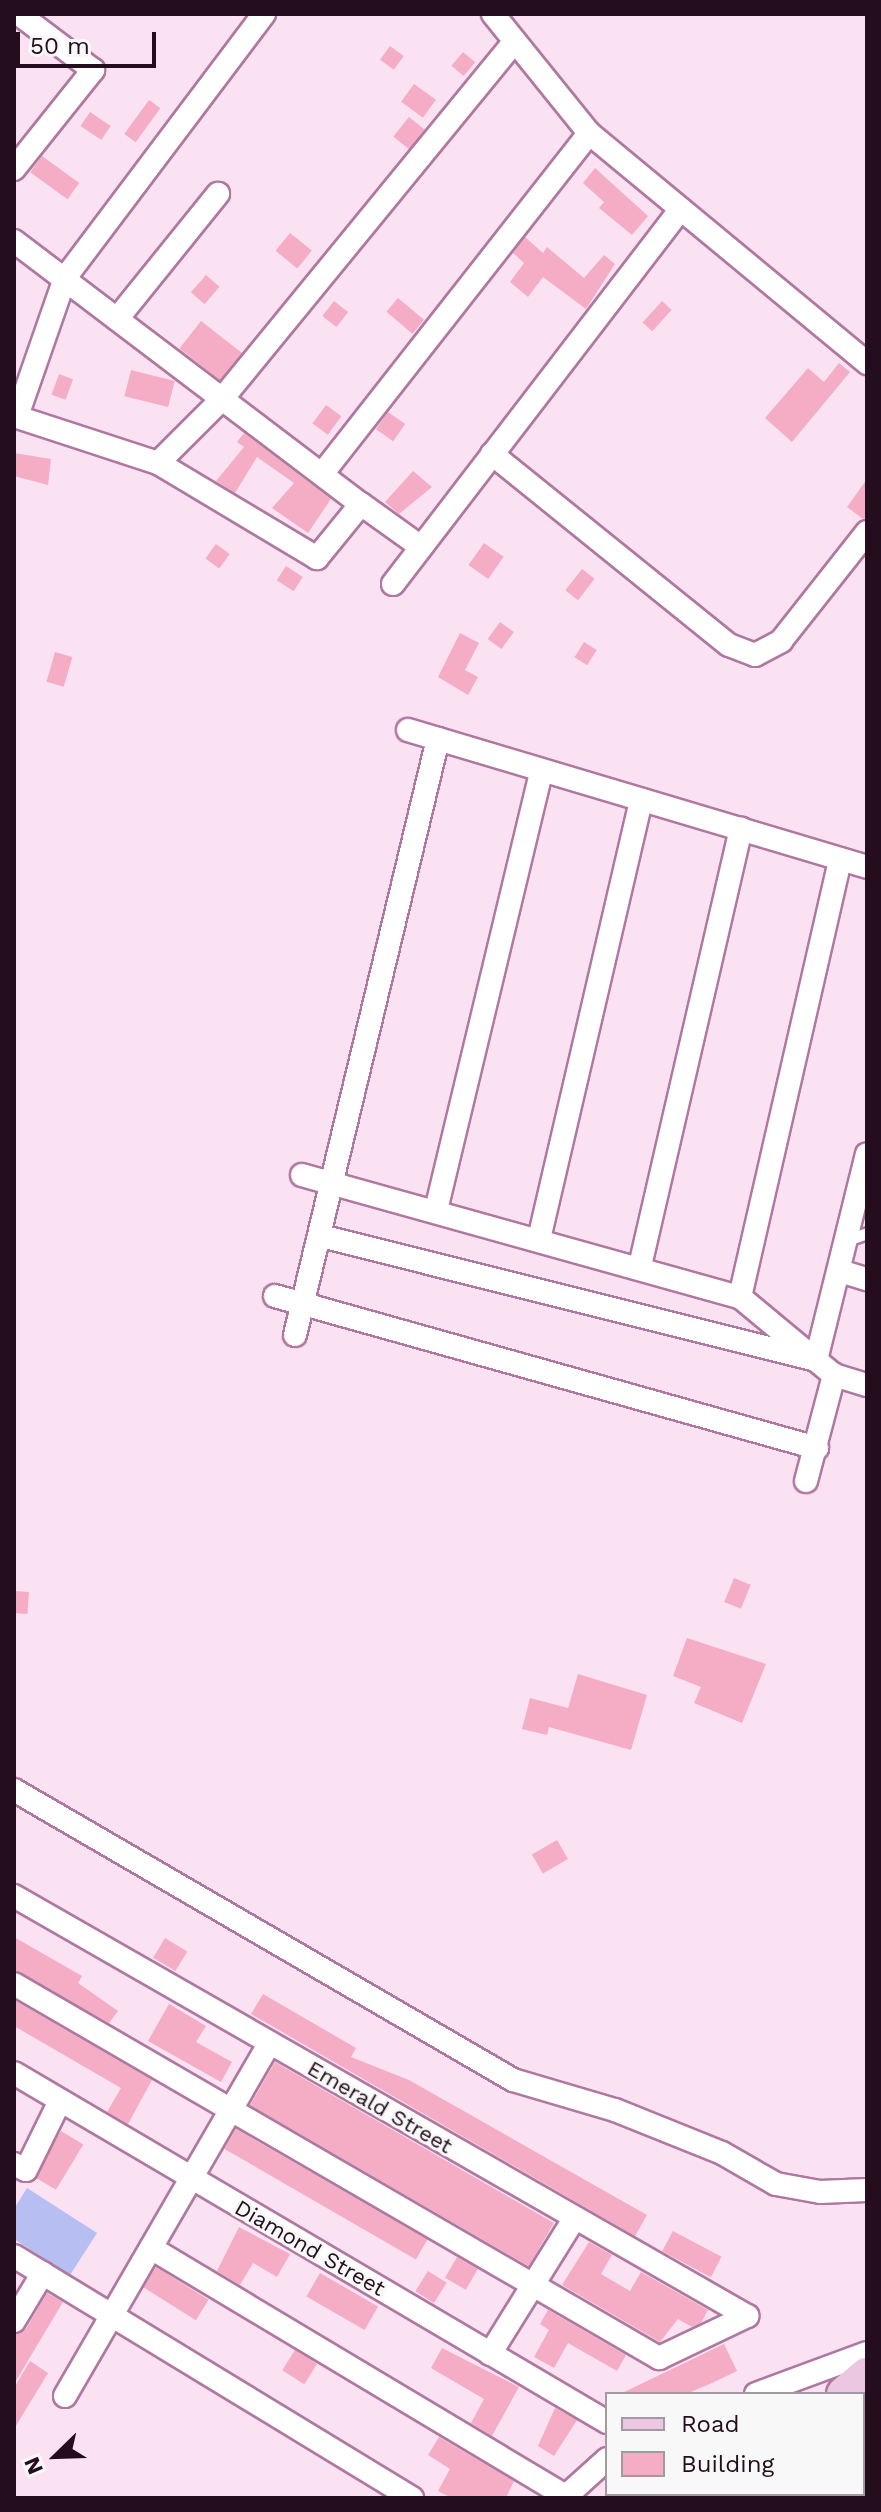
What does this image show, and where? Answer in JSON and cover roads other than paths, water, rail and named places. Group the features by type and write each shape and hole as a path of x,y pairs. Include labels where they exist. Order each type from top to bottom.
{"main road":[{"path":"846,2392 867,2375"}],"street":[{"path":"14,169 93,70 19,14"},
{"path":"264,14 65,278 15,416 158,463 317,558 361,504"},
{"path":"493,14 513,44 589,133 679,211 867,363"},
{"path":"158,463 222,399 513,44"},
{"path":"322,474 589,133"},
{"path":"117,319 218,194"},
{"path":"393,584 679,211"},
{"path":"14,241 421,547"},
{"path":"492,454 729,645 755,655 781,641 867,532"},
{"path":"408,730 867,867"},
{"path":"295,1335 335,1182 438,739"},
{"path":"436,1210 541,772"},
{"path":"539,1239 641,800"},
{"path":"640,1266 741,829"},
{"path":"740,1297 840,859"},
{"path":"816,1360 840,1271 857,1236 867,1154"},
{"path":"302,1175 640,1266 740,1297 834,1375 867,1385"},
{"path":"321,1236 816,1360"},
{"path":"840,1271 867,1279"},
{"path":"275,1296 817,1448"},
{"path":"806,1481 834,1375"},
{"path":"14,1790 513,2080 628,2115 722,2153 776,2184 820,2192 867,2190"},
{"name":"Emerald Street","path":"14,1896 747,2316 659,2358 532,2287"},
{"path":"14,1984 532,2287"},
{"path":"65,2396 270,2043"},
{"name":"Diamond Street","path":"14,2073 605,2421"},
{"path":"14,2164 26,2170 60,2101"},
{"path":"490,2354 574,2219"},
{"path":"151,2248 565,2497 605,2461"},
{"path":"14,2256 412,2498"},
{"path":"14,2321 43,2273"},
{"path":"761,2392 867,2353"}]}
